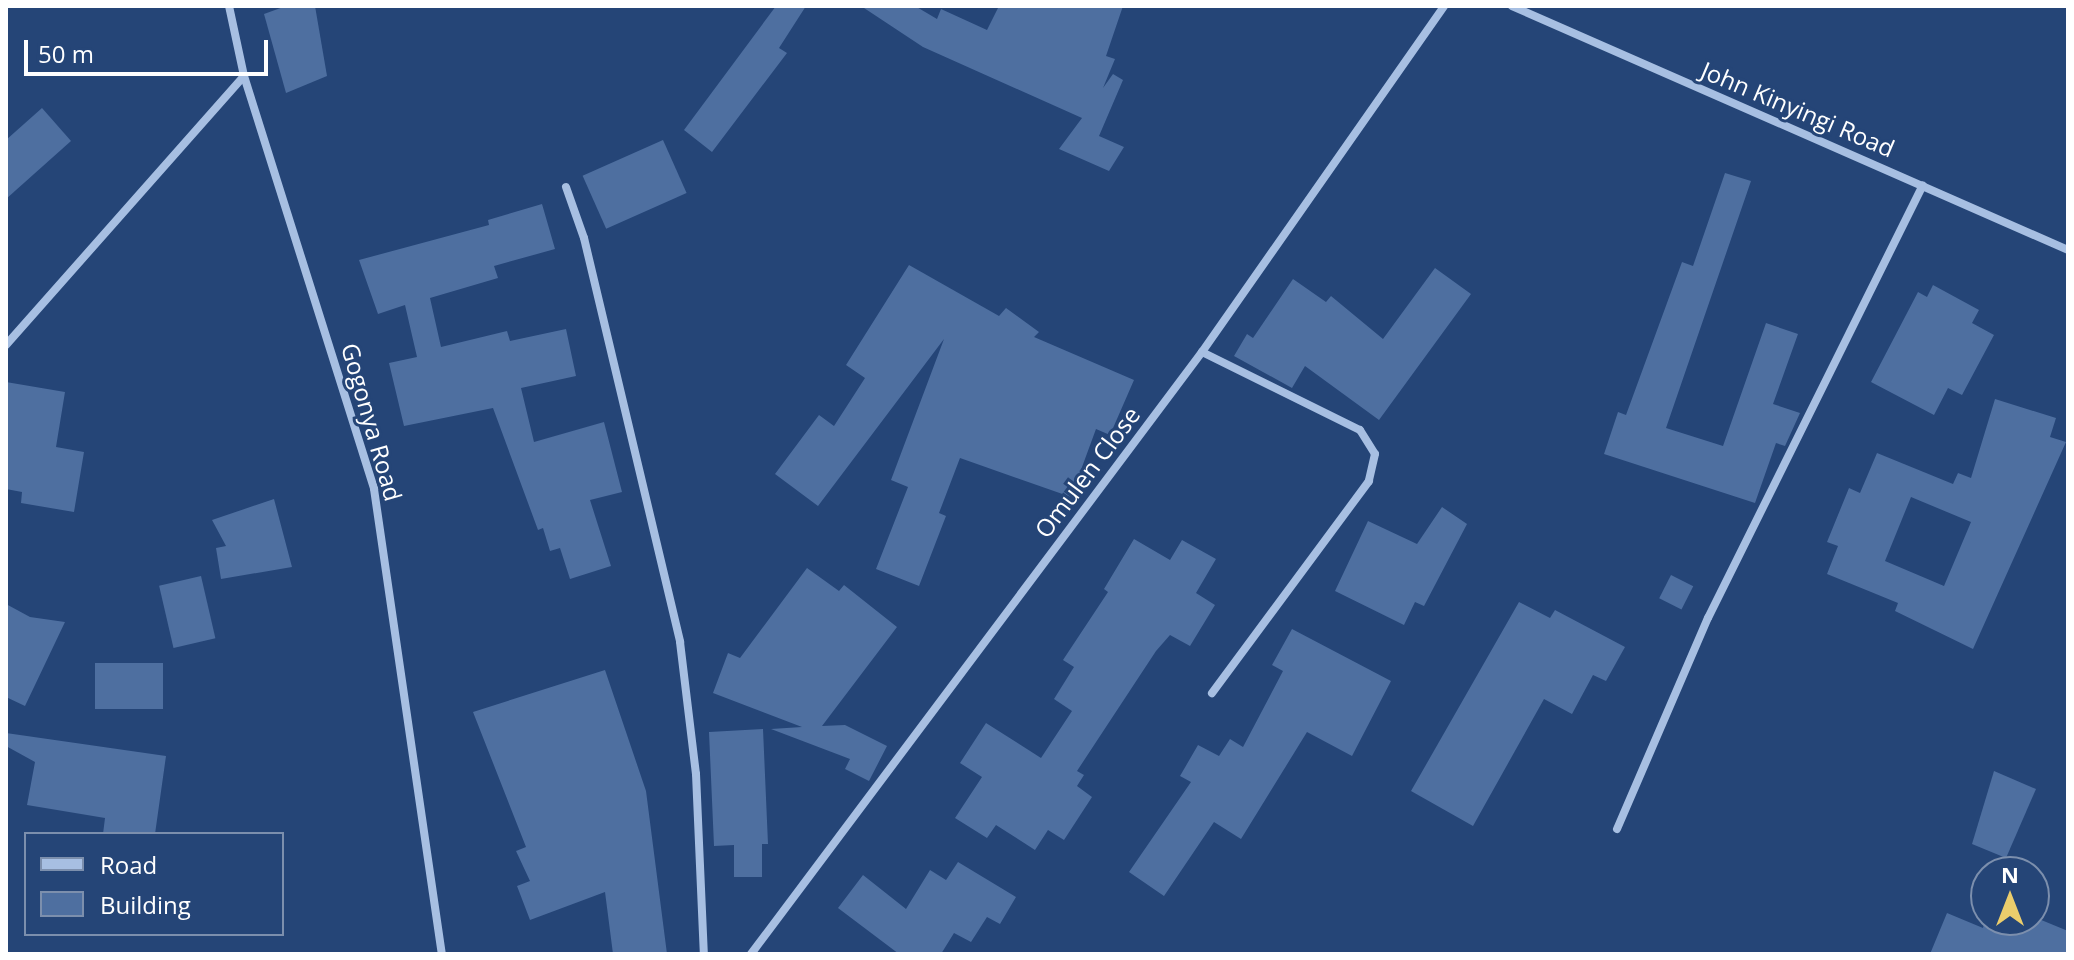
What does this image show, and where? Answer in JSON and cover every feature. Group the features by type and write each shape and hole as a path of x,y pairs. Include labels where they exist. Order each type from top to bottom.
{"street":[{"name":"Gogonya Road","path":"229,6 244,76 374,489 442,954"},
{"name":"Omulen Close","path":"751,954 1202,352 1444,6"},
{"name":"John Kinyingi Road","path":"1512,6 2068,250"},
{"path":"6,345 244,76"},
{"path":"1617,829 1763,502 1923,185"},
{"path":"566,187 592,269 680,642 696,774 704,954"},
{"path":"1202,352 1360,430 1375,454 1369,481 1212,693"}],"building":[{"path":"286,6 315,6 327,76 286,93 264,14"},
{"path":"776,6 806,6 779,48 787,53 712,152 684,130"},
{"path":"861,6 915,6 937,19 941,9 987,30 999,6 1123,6 1106,56 1115,59 1103,88 1113,74 1123,80 1099,136 1124,147 1109,171 1059,149 1082,118 923,47"},
{"path":"42,108 71,141 6,199 6,140"},
{"path":"663,140 687,193 606,229 583,176"},
{"path":"1725,173 1751,181 1666,428 1723,446 1766,323 1798,334 1773,404 1800,413 1785,446 1776,443 1755,503 1604,454 1618,412 1626,415 1682,262 1693,266"},
{"path":"542,204 555,249 494,266 498,278 430,298 441,347 507,331 510,341 566,329 576,376 521,388 534,442 604,422 622,492 590,500 611,566 570,579 560,548 550,551 543,528 538,530 493,408 404,426 389,363 417,357 405,305 378,314 359,260 489,225 488,220"},
{"path":"909,265 999,316 1006,308 1039,332 1034,337 1134,380 1110,435 1096,429 1071,497 960,458 939,513 946,516 919,586 876,569 908,487 891,480 944,339 818,506 775,474 819,415 834,426 865,378 846,365"},
{"path":"1435,268 1471,294 1379,420 1305,366 1292,388 1234,356 1247,334 1253,338 1293,279 1326,302 1331,296 1383,339"},
{"path":"1933,285 1979,310 1972,323 1994,335 1962,395 1948,388 1934,415 1871,382 1918,292 1927,297"},
{"path":"6,382 65,392 56,447 84,452 74,512 21,503 22,492 6,489"},
{"path":"1995,399 2056,418 2050,437 2066,442 1973,649 1895,611 1898,603 1827,574 1838,546 1827,542 1849,488 1860,493 1877,453 1953,484 1958,473 1971,478","holes":["1911,497 1971,522 1944,586 1885,561"]},
{"path":"274,499 292,567 221,579 216,548 226,546 212,520"},
{"path":"1442,507 1467,524 1424,606 1415,602 1404,625 1335,591 1368,521 1417,544"},
{"path":"1134,539 1170,560 1182,540 1216,559 1196,593 1215,605 1190,646 1170,635 1156,651 1077,771 1084,775 1077,786 1092,797 1064,840 1048,830 1035,850 996,825 987,838 955,818 982,777 960,763 986,723 1041,758 1072,711 1054,699 1074,667 1063,660 1108,592 1104,589"},
{"path":"807,568 839,591 844,585 897,627 822,726 845,725 887,746 869,781 845,769 850,759 771,729 802,727 713,693 728,653 740,658"},
{"path":"1671,575 1693,586 1681,610 1659,598"},
{"path":"201,576 215,638 173,648 159,586"},
{"path":"1519,602 1550,618 1555,610 1625,647 1606,681 1593,675 1572,714 1544,699 1473,826 1411,791"},
{"path":"6,604 30,617 65,622 25,706 6,697"},
{"path":"1292,629 1391,681 1352,756 1307,732 1241,839 1214,822 1164,896 1129,872 1191,782 1180,776 1198,745 1219,756 1230,739 1243,747 1283,671 1272,665"},
{"path":"95,663 163,663 163,709 95,709"},
{"path":"605,670 646,791 667,954 613,954 605,892 530,920 517,886 530,881 516,851 526,847 473,712"},
{"path":"763,729 768,844 762,844 762,877 734,877 734,845 714,846 709,732"},
{"path":"6,733 166,756 155,832 103,832 105,818 27,805 35,762 6,746"},
{"path":"1994,771 2036,789 2007,856 1972,844"},
{"path":"958,862 1016,897 1000,924 987,917 971,942 954,933 941,954 899,954 838,908 863,875 906,909 930,870 946,880"},
{"path":"1947,913 1970,923 1970,936 2050,936 2050,924 2068,931 2068,954 1930,954"}]}
